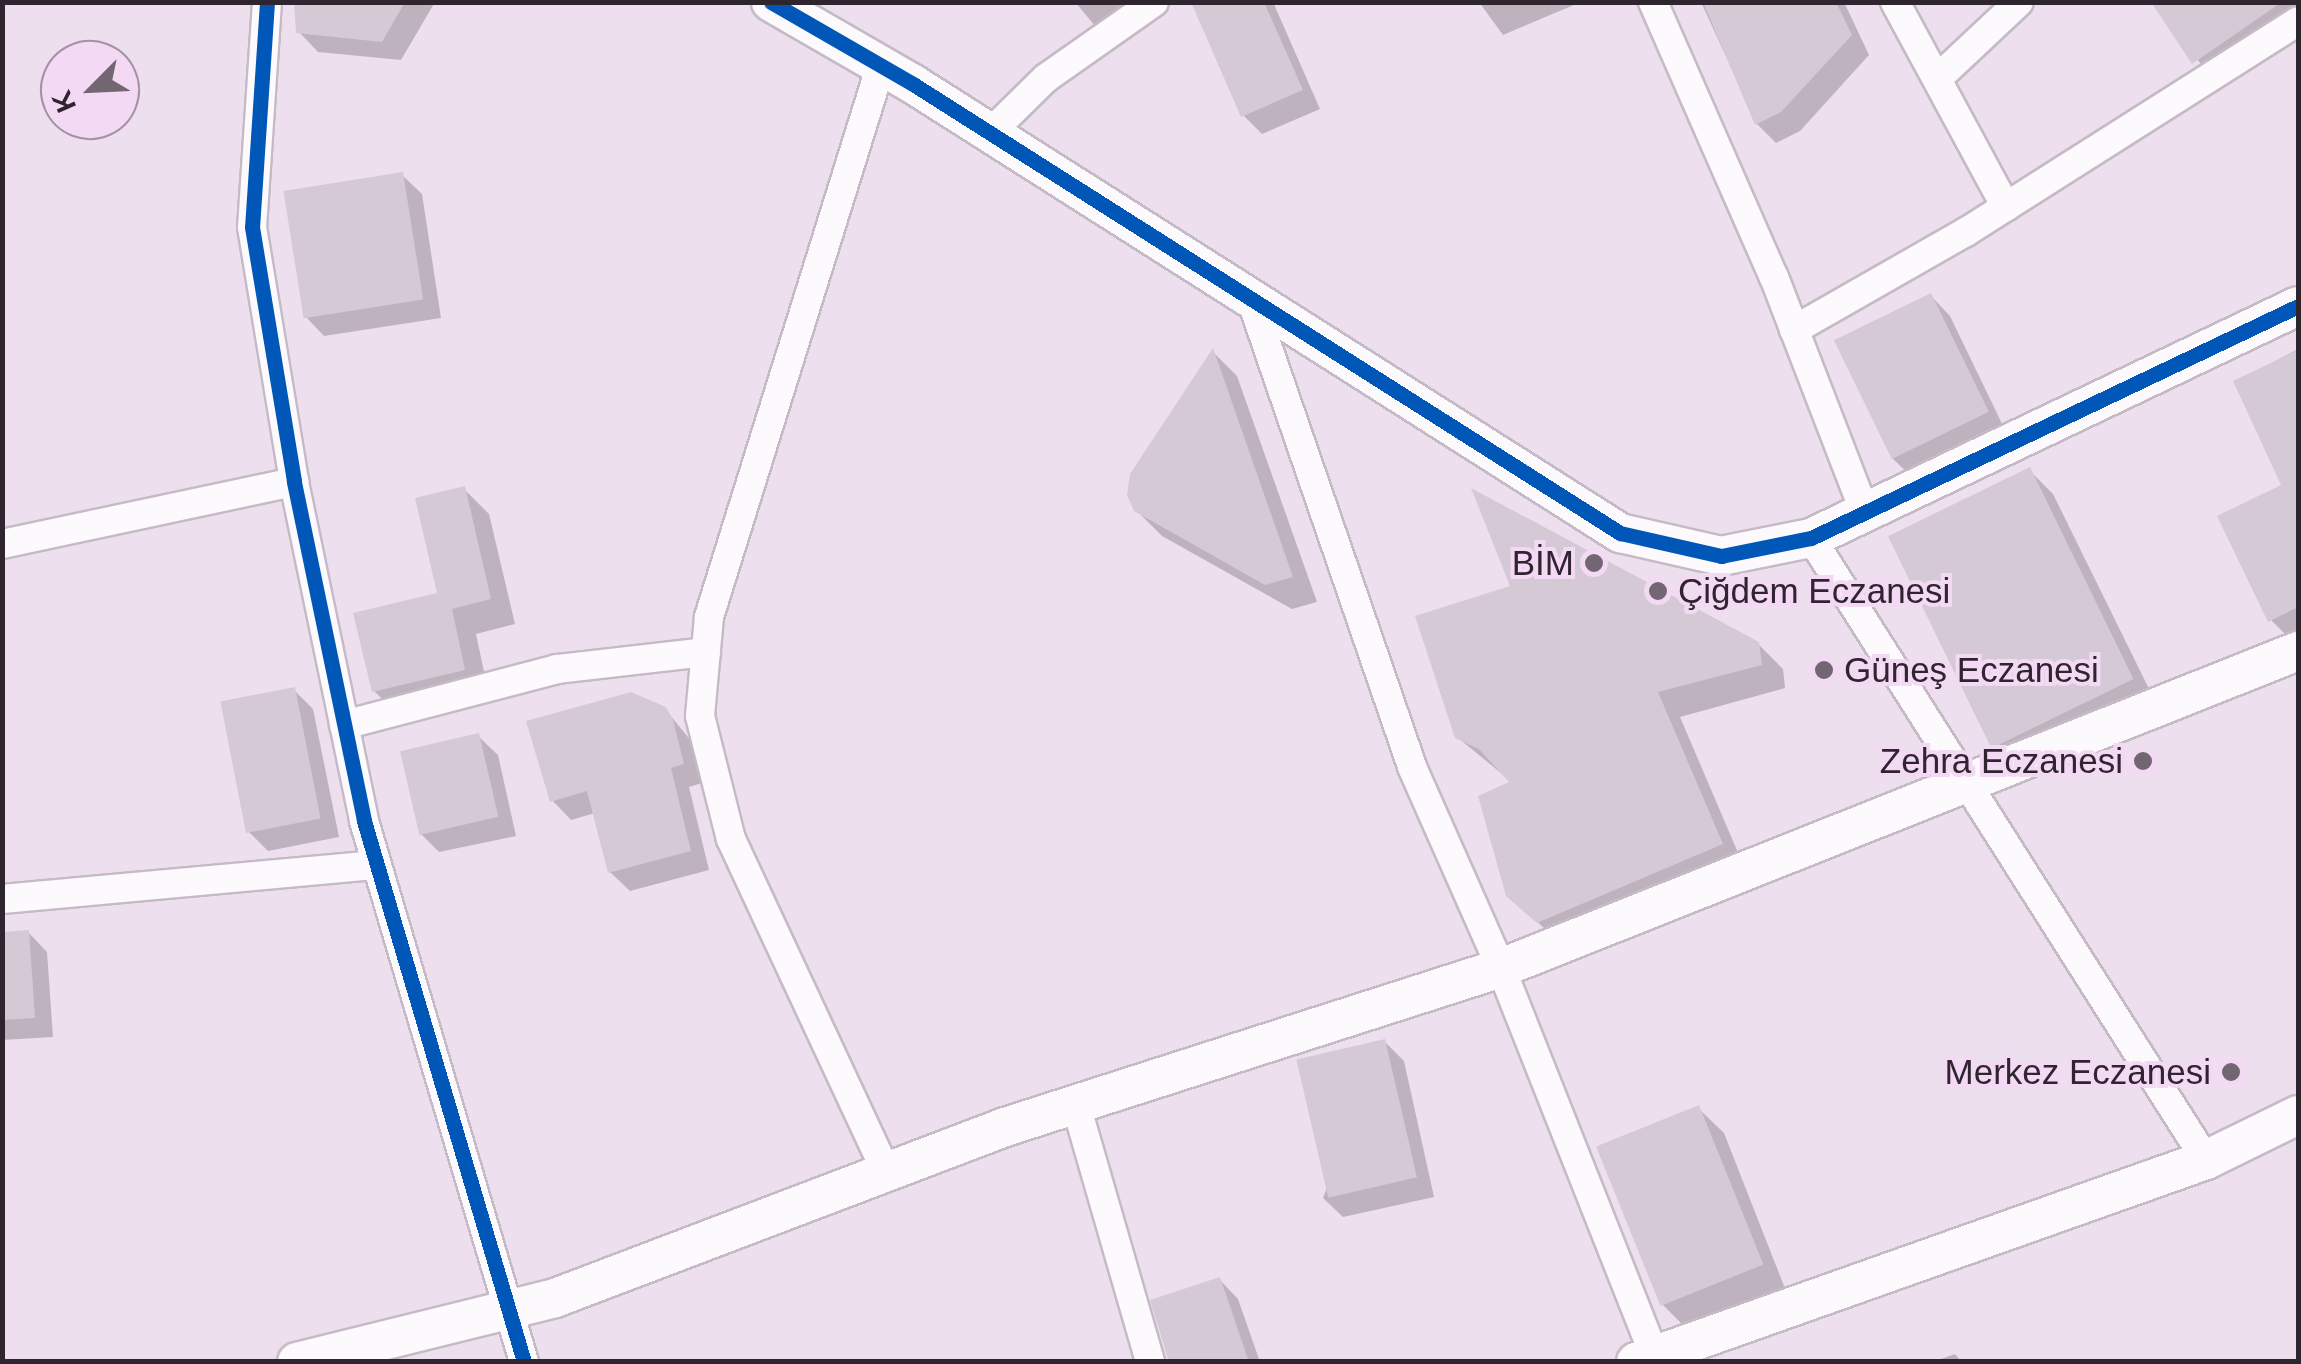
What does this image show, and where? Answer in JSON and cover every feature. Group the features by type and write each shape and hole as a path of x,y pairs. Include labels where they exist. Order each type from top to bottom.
{"street":[{"path":"267,2 252,227 294,482 376,865 524,1362"},
{"path":"771,2 990,132 1620,532 1721,556 1811,538 2298,306"},
{"path":"990,132 1046,78 1154,2"},
{"path":"1654,2 1794,330 1865,513"},
{"path":"1895,2 2006,207"},
{"path":"1937,79 2019,2"},
{"path":"1794,330 2006,207 2298,22"},
{"path":"880,65 709,617 700,716 730,839 886,1172"},
{"path":"1250,296 1412,767 1501,968 1649,1359 2206,1160 2298,1115"},
{"path":"2,544 294,482"},
{"path":"1811,538 2206,1160"},
{"path":"344,725 558,669 706,652"},
{"path":"297,1362 555,1298 886,1172 1076,1105 1501,968 2298,652"},
{"path":"2,899 376,865"},
{"path":"1076,1105 1150,1362"}],"building":[{"path":"294,2 405,2 382,42 296,33"},
{"path":"1191,2 1264,2 1303,90 1241,117"},
{"path":"1703,2 1836,2 1852,35 1781,112 1755,125"},
{"path":"2151,2 2282,2 2192,64"},
{"path":"403,172 423,299 304,318 283,191"},
{"path":"1931,293 1989,412 1892,459 1834,340"},
{"path":"1213,348 1293,577 1265,585 1134,511 1127,495 1130,474"},
{"path":"2298,350 2298,607 2268,622 2217,516 2281,485 2233,381"},
{"path":"2030,467 2133,679 1991,748 1888,536"},
{"path":"465,486 491,599 452,609 465,670 372,692 353,613 437,593 415,498"},
{"path":"1471,488 1759,642 1762,665 1658,692 1723,844 1537,923 1506,896 1478,796 1509,782 1479,749 1455,738 1415,616 1510,586"},
{"path":"295,687 321,819 246,833 220,702"},
{"path":"631,692 666,707 673,720 684,764 671,768 691,851 608,873 587,791 550,802 526,721"},
{"path":"479,733 498,817 419,835 400,751"},
{"path":"29,930 35,1018 2,1020 2,932"},
{"path":"1385,1039 1417,1177 1328,1198 1296,1059"},
{"path":"1699,1105 1763,1264 1661,1306 1596,1147"},
{"path":"1220,1277 1249,1362 1169,1362 1150,1300"}],"cycle path":[{"path":"267,2 252,227 294,482 364,821 524,1362"},
{"path":"771,2 913,84 1620,533 1721,556 1811,538 2298,306"}],"place":[{"name":"BİM","path":"1594,563"},
{"name":"Çiğdem Eczanesi","path":"1658,591"},
{"name":"Güneş Eczanesi","path":"1824,670"},
{"name":"Zehra Eczanesi","path":"2143,761"},
{"name":"Merkez Eczanesi","path":"2231,1072"}]}
